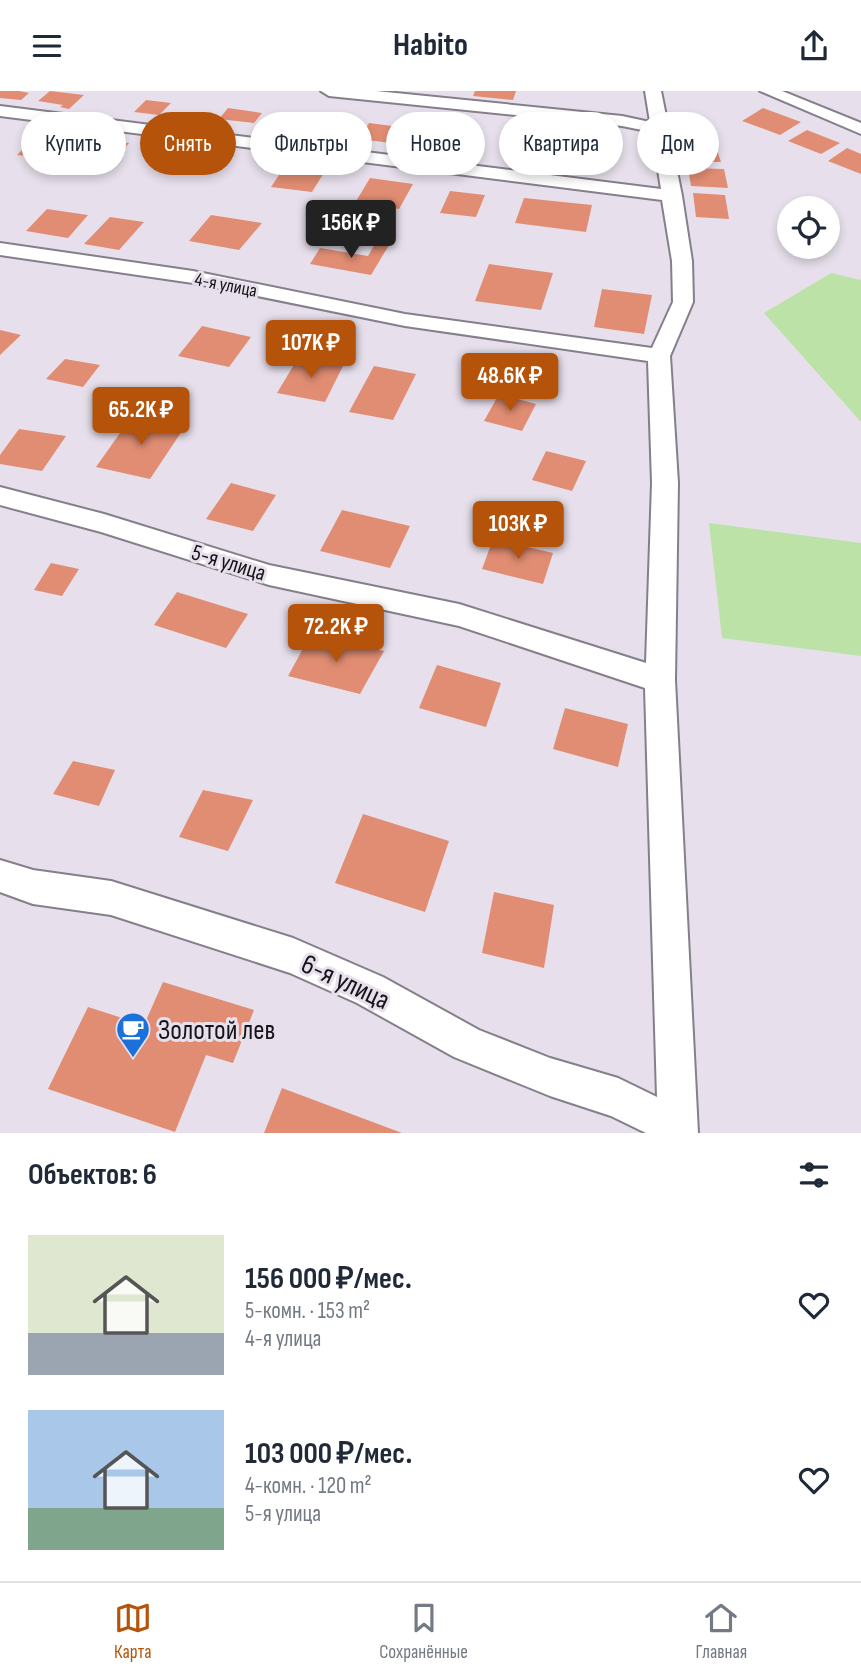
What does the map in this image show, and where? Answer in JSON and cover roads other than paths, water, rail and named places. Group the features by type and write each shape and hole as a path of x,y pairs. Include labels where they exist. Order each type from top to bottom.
{"street":[{"path":"329,91 637,124"},
{"path":"653,91 657,112"},
{"path":"768,91 861,129"},
{"path":"0,111 673,196"},
{"path":"669,175 682,261 683,302 659,356 665,483 660,680 678,1131"},
{"name":"4-я улица","path":"0,249 193,277 405,320 659,356"},
{"name":"5-я улица","path":"0,496 104,523 269,575 459,615 660,680"},
{"name":"6-я улица","path":"0,876 33,887 111,898 293,956 370,990 467,1044 550,1077 618,1098 678,1131"}],"place":[{"name":"Золотой лев","path":"133,1059"}]}
